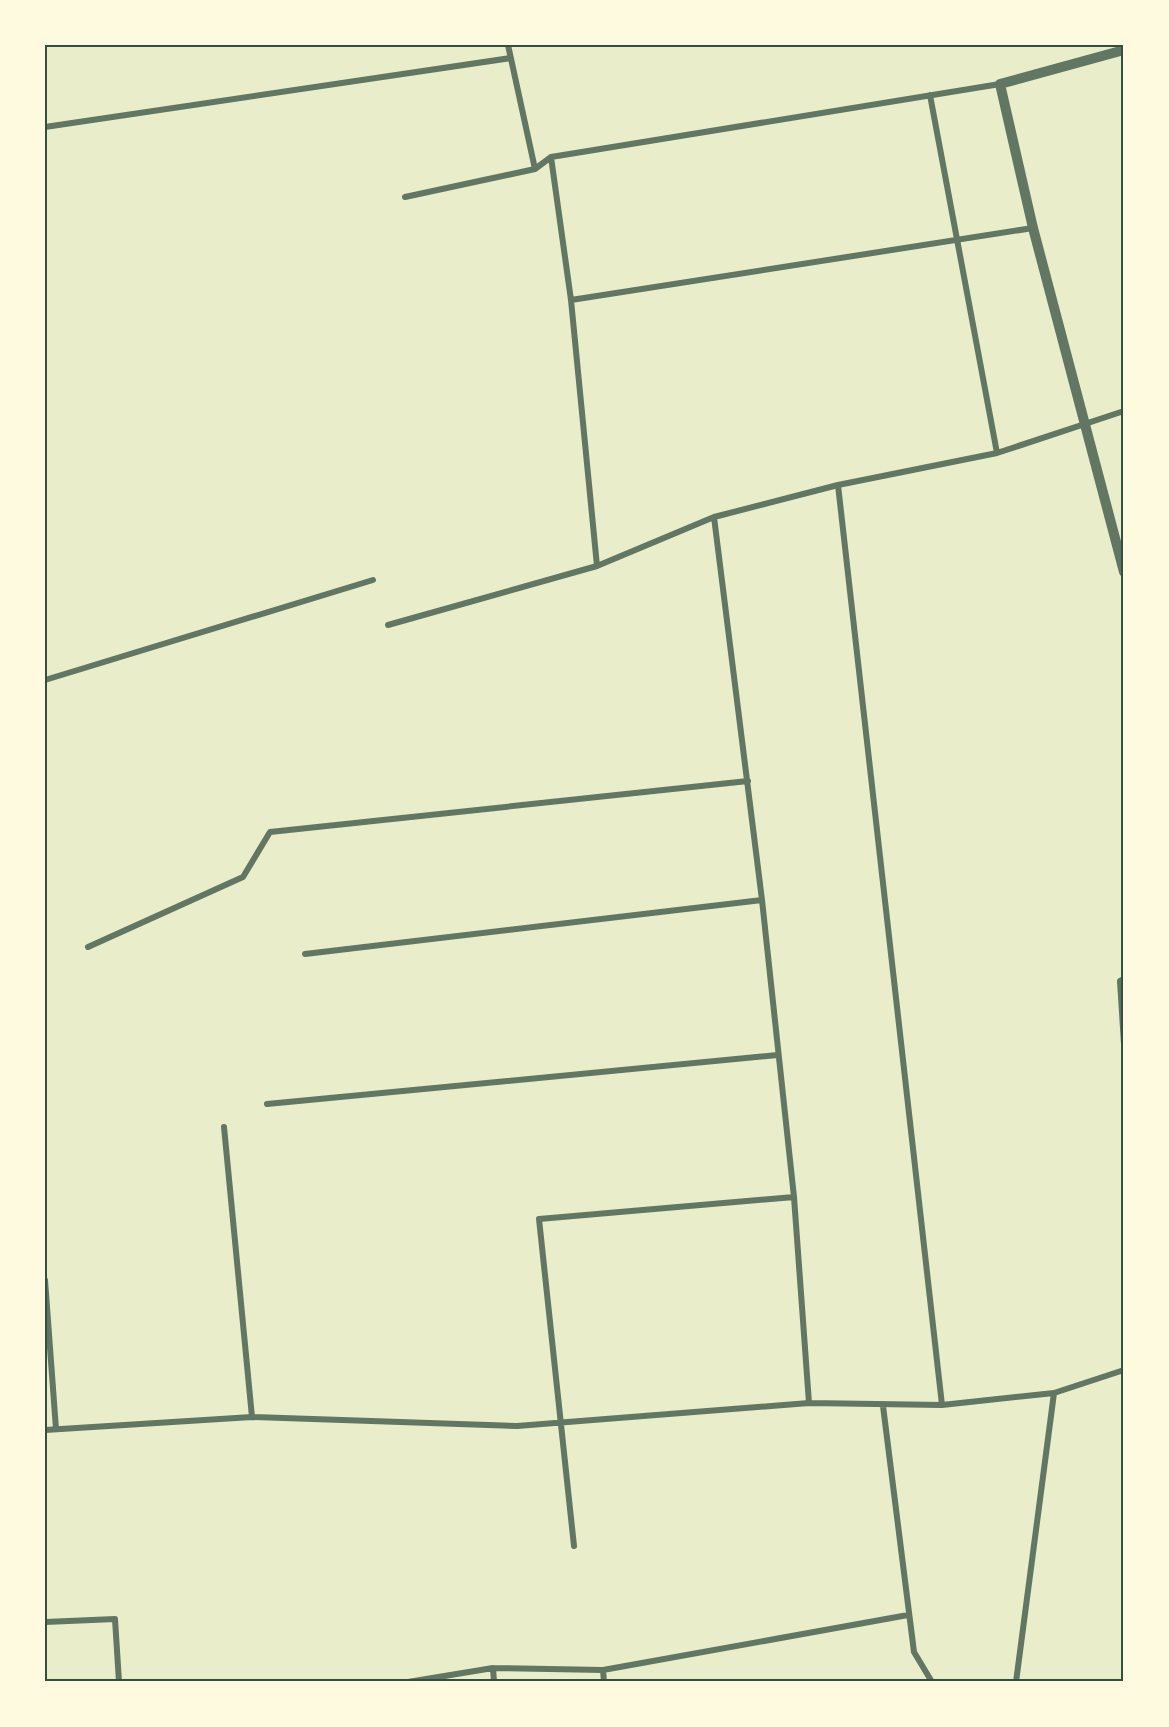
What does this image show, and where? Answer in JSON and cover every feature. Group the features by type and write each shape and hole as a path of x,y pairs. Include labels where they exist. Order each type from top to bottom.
{"street":[{"path":"508,45 535,169"},
{"path":"405,197 535,169 551,157 1000,84 1124,50"},
{"path":"45,127 511,58"},
{"path":"1000,84 1033,228 1083,425 1124,572"},
{"path":"930,95 997,453"},
{"path":"551,157 572,300 597,566"},
{"path":"572,300 1033,228"},
{"path":"388,625 597,566 714,518 838,485 997,453 1124,411"},
{"path":"838,485 942,1405"},
{"path":"714,518 748,781 794,1197 809,1403"},
{"path":"45,680 373,580"},
{"path":"88,947 243,877 270,832 748,781"},
{"path":"305,954 762,900"},
{"path":"1124,979 1120,981 1124,1044"},
{"path":"267,1104 778,1055"},
{"path":"224,1127 252,1417"},
{"path":"574,1546 559,1423 540,1219 794,1197"},
{"path":"45,1280 56,1429"},
{"path":"45,1430 252,1417 517,1426 809,1403 882,1406 942,1405 1054,1393 1124,1370"},
{"path":"1016,1682 1054,1393"},
{"path":"882,1406 914,1652 932,1682"},
{"path":"408,1682 493,1668 603,1670 908,1615"},
{"path":"45,1622 116,1618 119,1682"},
{"path":"493,1668 494,1682"},
{"path":"603,1670 604,1682"}]}
